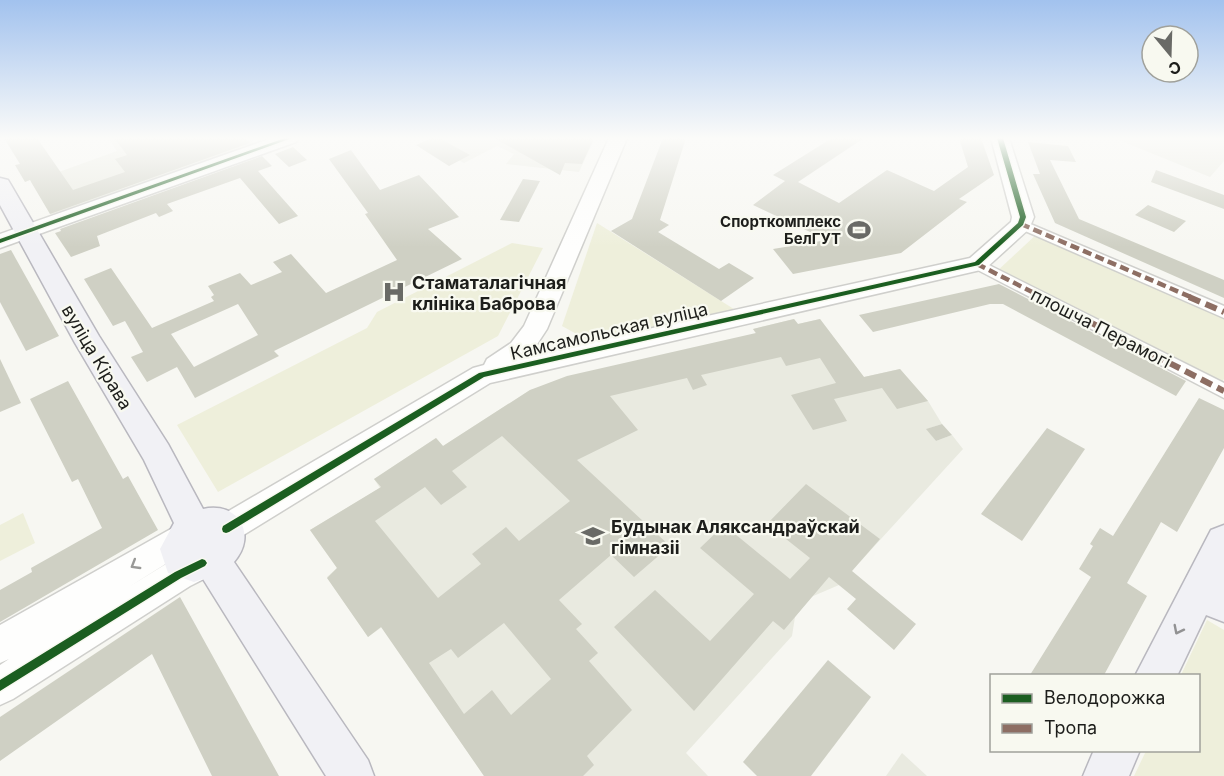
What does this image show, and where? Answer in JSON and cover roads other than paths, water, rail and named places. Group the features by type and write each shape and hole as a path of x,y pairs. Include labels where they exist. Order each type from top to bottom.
{"main road":[{"name":"вуліца Кірава","path":"0,185 89,344 157,453 204,543 352,776"},
{"path":"1156,674 1211,597 1224,541"},
{"path":"1105,776 1117,752"}],"street":[{"path":"0,241 188,174"},
{"path":"482,375 520,350 535,329 602,174"},
{"path":"1011,174 1023,217 1022,225 1224,312"},
{"name":"Камсамольская вуліца","path":"0,645 204,543 482,375 977,264 1022,225"},
{"name":"плошча Перамогі","path":"977,264 1224,391"},
{"path":"520,350 524,356 546,359"},
{"name":"Камсамольская вуліца","path":"0,686 178,575 204,543"}],"place":[{"name":"Спорткомплекс БелГУТ","path":"859,230"},
{"name":"Стаматалагічная клініка Баброва","path":"394,292"},
{"name":"Будынак Аляксандраўскай гімназіі","path":"593,536"}]}
